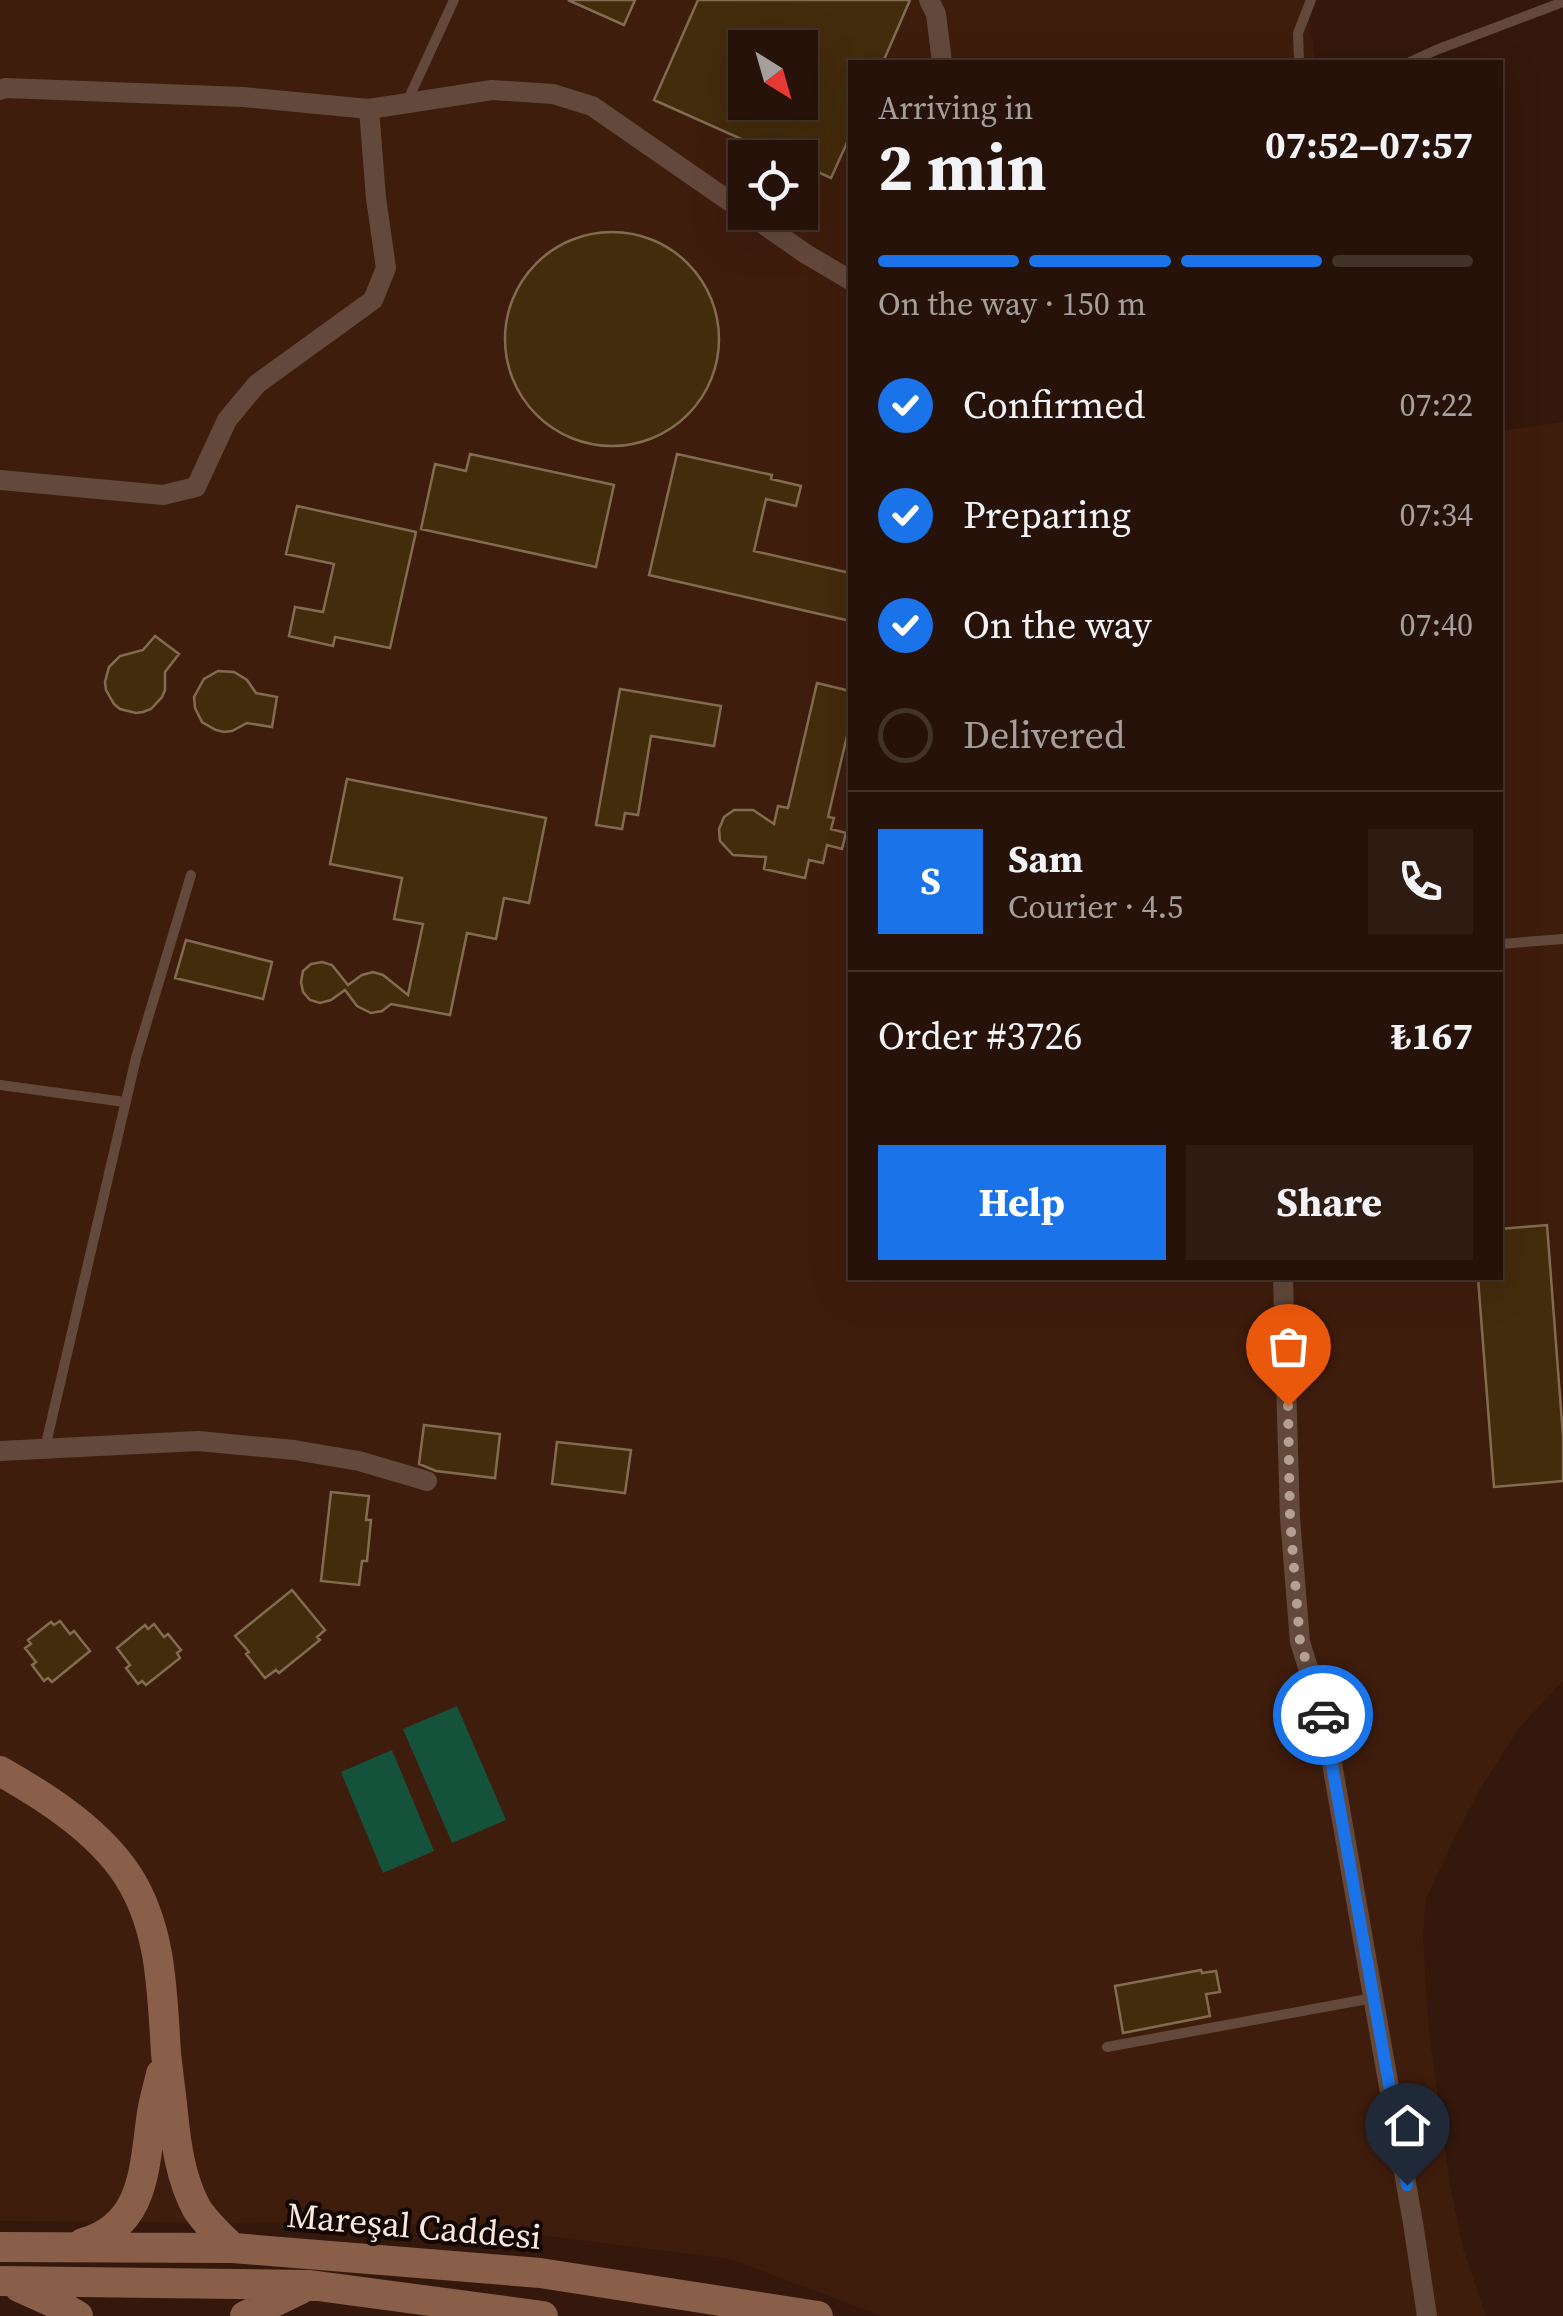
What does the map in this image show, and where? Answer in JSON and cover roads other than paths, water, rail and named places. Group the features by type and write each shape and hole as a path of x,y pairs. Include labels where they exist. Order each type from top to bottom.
{"street":[{"path":"928,0 936,14 942,60"},
{"path":"0,90 243,97 369,109 492,90 553,94 592,106 728,200"},
{"path":"0,480 164,495 196,487 228,420 257,384 373,300 386,268 369,109"},
{"path":"772,230 848,279"},
{"path":"1283,1280 1290,1518 1300,1642 1324,1718 1428,2316"},
{"path":"0,1451 198,1441 359,1461 427,1482"},
{"path":"0,1770 50,1800 112,1855 141,1902 157,1954 183,2174 197,2208 233,2248"},
{"path":"67,2247 108,2233 132,2208 143,2179 166,2052"},
{"name":"Mareşal Caddesi","path":"0,2246 233,2248 540,2273 818,2316"},
{"path":"1,2280 78,2316"},
{"name":"Mareşal Caddesi","path":"1,2280 310,2285 421,2307 543,2316"},
{"path":"245,2316 310,2285"}],"lane":[{"path":"407,103 454,0"},
{"path":"1300,60 1298,32 1311,0"},
{"path":"1414,60 1563,2"},
{"path":"45,1448 136,1058 191,875"},
{"path":"1503,944 1563,939"},
{"path":"0,1086 125,1102"},
{"path":"1107,2047 1374,1998"}]}
